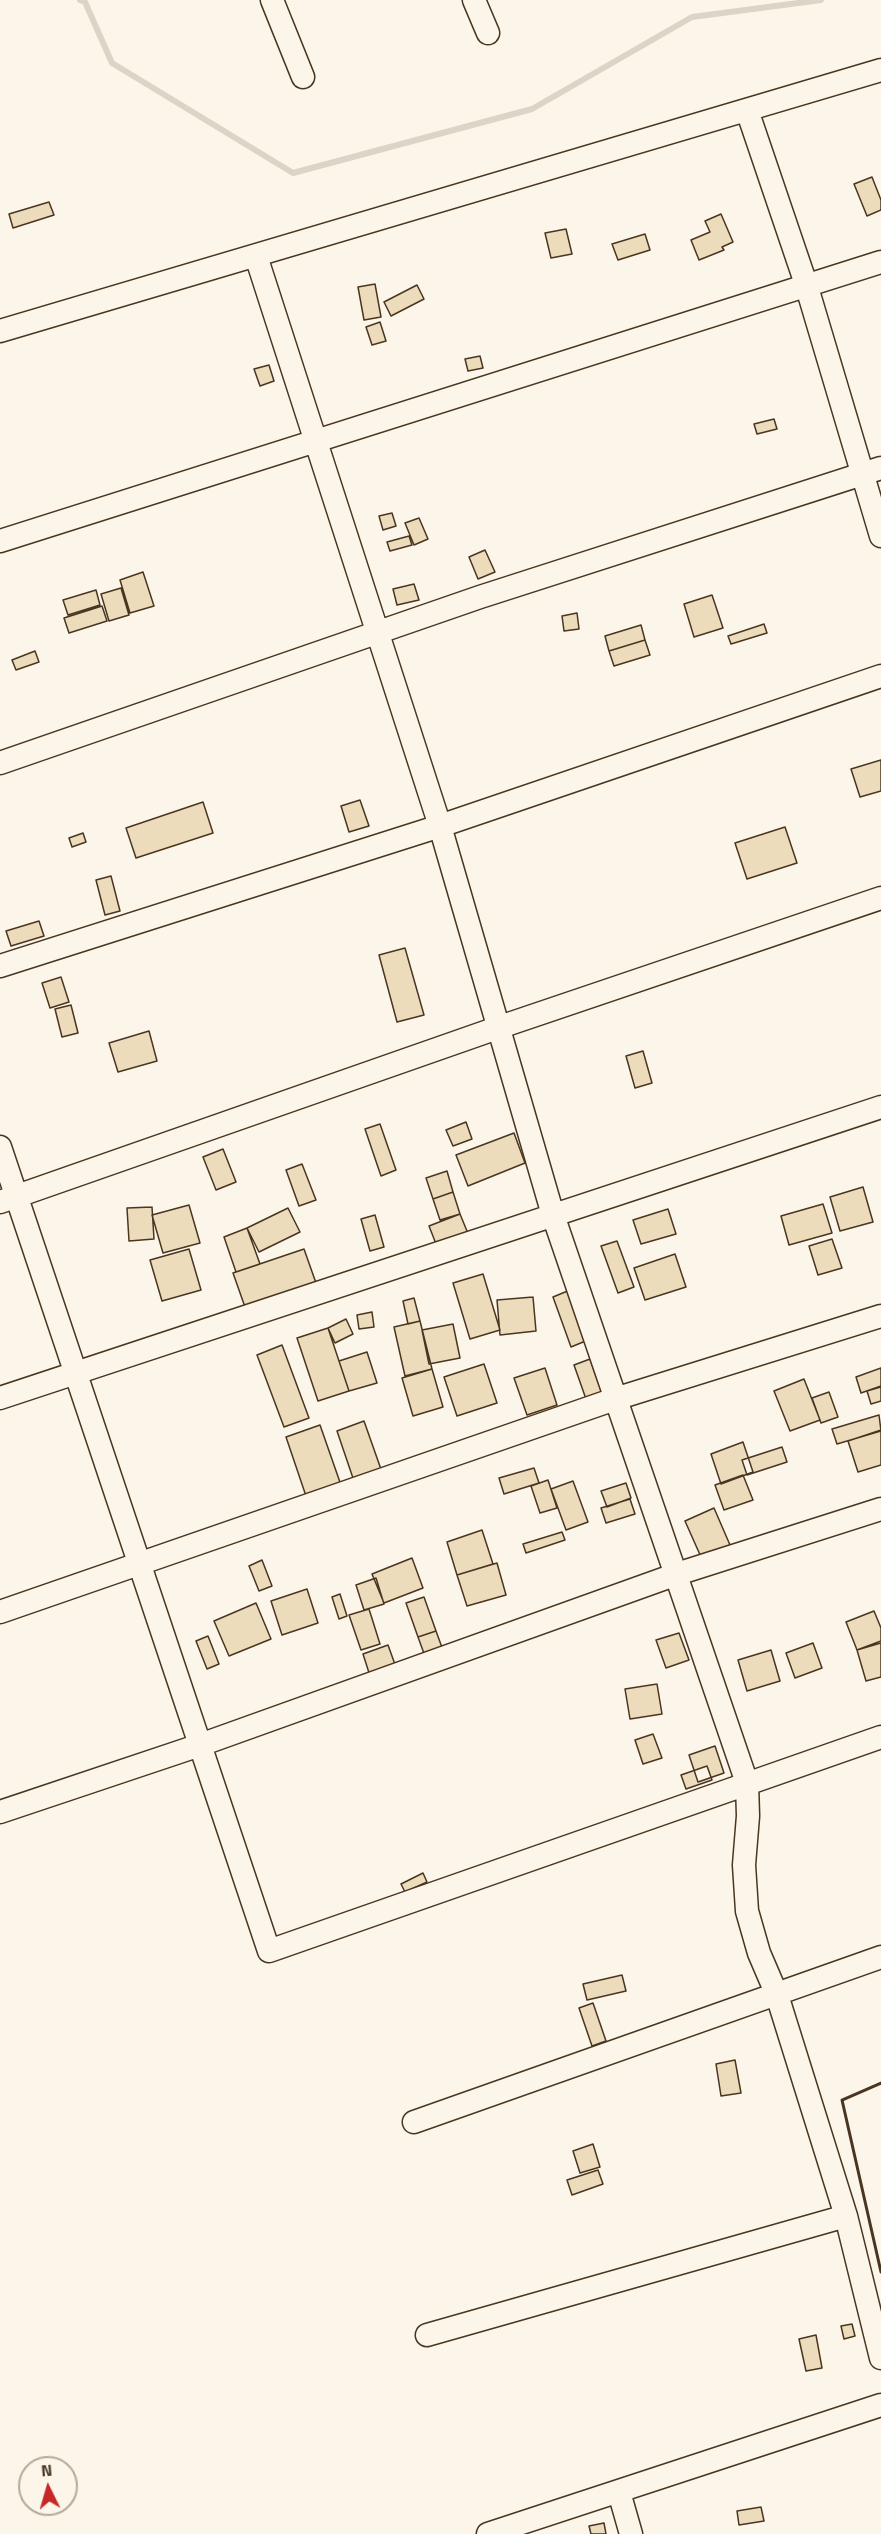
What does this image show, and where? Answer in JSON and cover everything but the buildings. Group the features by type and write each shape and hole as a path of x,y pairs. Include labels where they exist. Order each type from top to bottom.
{"street":[{"path":"272,0 303,77"},
{"path":"474,0 488,33"},
{"path":"0,332 881,70"},
{"path":"747,110 871,472 881,536"},
{"path":"256,256 440,826 500,1026 553,1215 747,1783 748,1816 744,1864 747,1911 759,1953 777,1995 846,2216 881,2358"},
{"path":"0,541 881,262"},
{"path":"0,763 378,631 871,472"},
{"path":"0,966 440,826 881,676"},
{"path":"8,1200 500,1026 881,898"},
{"path":"0,1398 881,1107"},
{"path":"0,1147 8,1200 73,1372 269,1951 881,1737"},
{"path":"0,1612 615,1399 881,1316"},
{"path":"0,1812 200,1744 677,1574 881,1509"},
{"path":"414,2122 881,1957"},
{"path":"427,2335 846,2216"},
{"path":"488,2534 881,2405"},
{"path":"619,2492 631,2534"}],"waterway":[{"path":"80,0 85,2 112,63 293,173 532,109 692,17 821,0"}],"wall":[{"path":"881,2083 842,2100 881,2272"}]}
